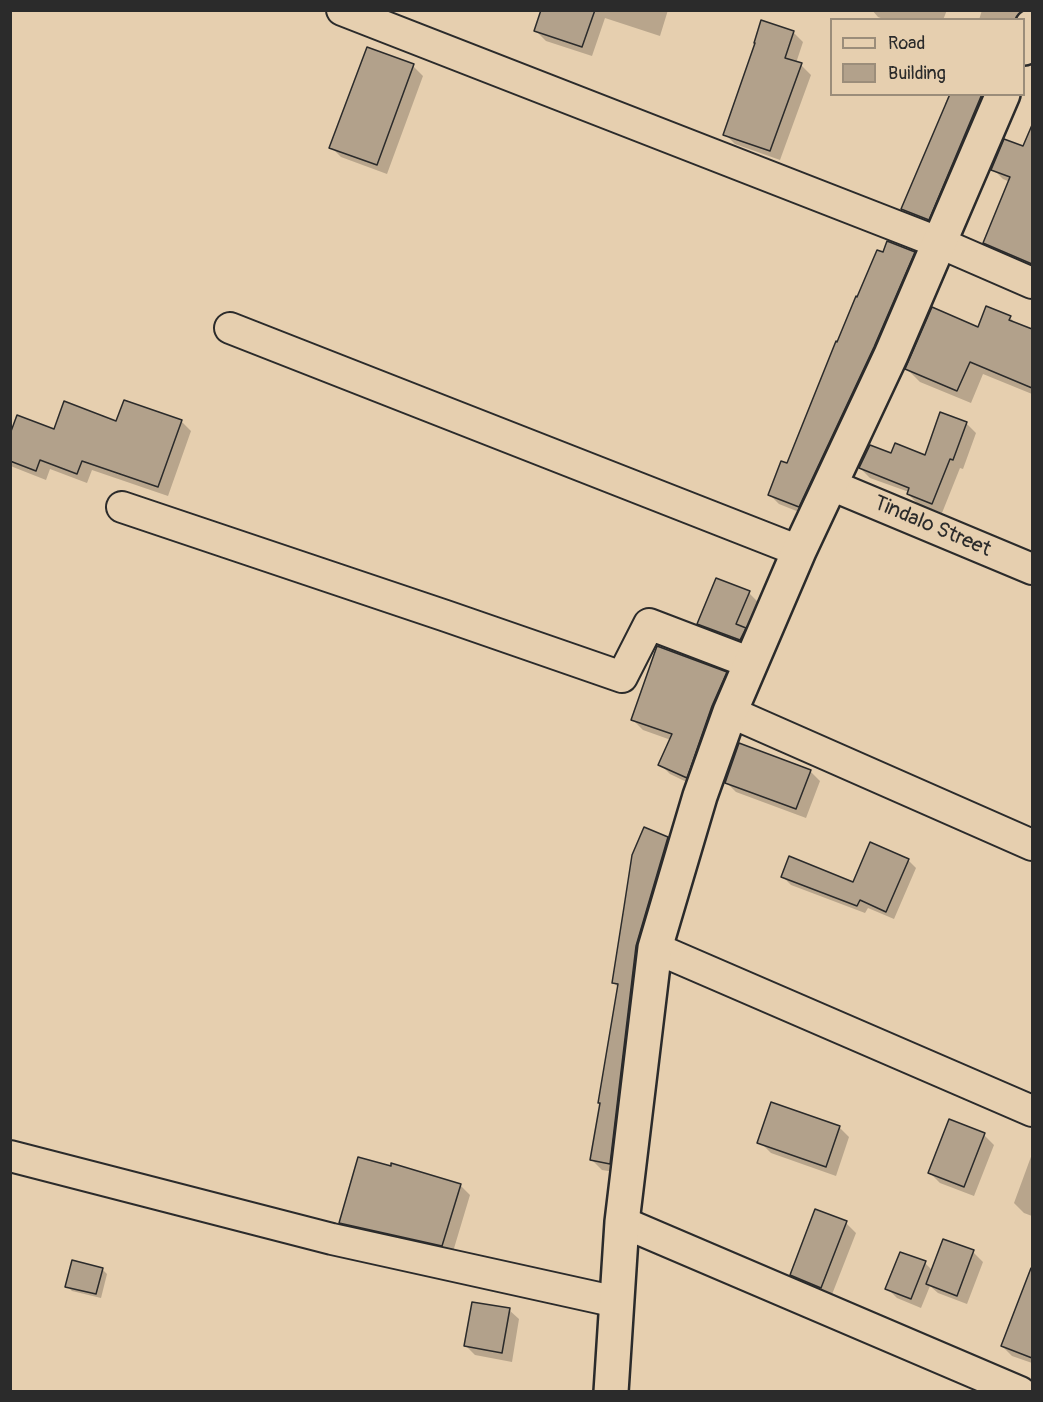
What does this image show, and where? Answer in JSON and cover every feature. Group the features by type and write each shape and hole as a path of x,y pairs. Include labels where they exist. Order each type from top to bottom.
{"street":[{"path":"342,10 940,243 1032,283"},
{"path":"1025,43 1032,27"},
{"path":"611,1392 622,1222 655,948 700,796 730,712 799,551 891,355 1002,96"},
{"path":"230,328 799,551"},
{"name":"Tindalo Street","path":"831,485 1032,569"},
{"path":"122,507 622,677 649,624 751,663"},
{"path":"730,712 1032,845"},
{"path":"655,948 1032,1111"},
{"path":"10,1156 332,1239 617,1302"},
{"path":"622,1222 1020,1392"}],"building":[{"path":"541,10 595,10 582,47 534,31"},
{"path":"761,20 794,31 785,58 802,63 770,151 723,135"},
{"path":"367,47 414,64 377,165 329,148"},
{"path":"949,96 981,96 929,220 901,209"},
{"path":"1032,125 1032,264 983,243 1010,177 991,170 1004,139 1023,146"},
{"path":"887,241 915,252 874,347 799,507 768,495 781,461 787,463 836,341 877,250 883,252"},
{"path":"986,306 1011,316 1009,320 1032,329 1032,388 970,362 957,391 905,369 932,307 978,327"},
{"path":"124,400 182,420 158,487 82,461 77,474 40,460 36,471 10,461 10,434 17,415 54,429 64,401 116,421"},
{"path":"940,412 967,422 953,460 950,459 932,504 907,494 909,488 859,468 870,445 891,453 895,443 925,455"},
{"path":"716,578 750,591 736,624 746,628 740,640 697,624"},
{"path":"657,646 727,672 712,706 687,778 658,765 672,734 631,720"},
{"path":"739,743 811,770 796,809 725,783"},
{"path":"644,827 668,837 636,946 610,1164 590,1160 618,984 612,983 632,855"},
{"path":"870,842 909,859 886,912 860,900 857,906 781,877 789,856 853,882"},
{"path":"771,1102 840,1126 826,1167 757,1143"},
{"path":"949,1119 985,1133 964,1187 928,1173"},
{"path":"358,1157 391,1166 391,1163 461,1184 442,1246 339,1223"},
{"path":"815,1209 847,1221 821,1288 790,1275"},
{"path":"943,1239 974,1250 957,1296 926,1284"},
{"path":"900,1252 926,1261 911,1299 885,1289"},
{"path":"72,1260 103,1268 96,1294 65,1287"},
{"path":"1032,1268 1032,1358 1001,1346"},
{"path":"472,1302 510,1308 502,1353 464,1346"}]}
